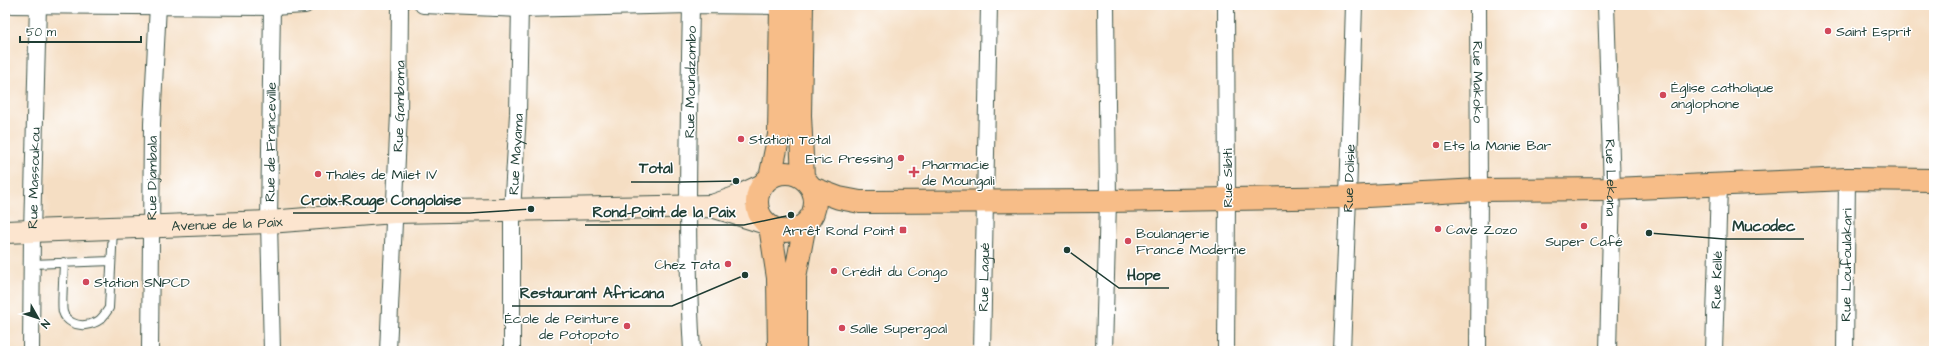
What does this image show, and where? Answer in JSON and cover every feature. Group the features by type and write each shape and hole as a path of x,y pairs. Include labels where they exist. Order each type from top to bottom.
{"main road":[{"path":"788,5 779,135 766,181 758,194 757,205 760,215 768,225 778,230 788,232 797,229 808,222 860,202"},
{"path":"788,5 807,183 816,202 814,212 808,222 795,277 795,351"},
{"path":"766,181 781,173 792,173 807,183 838,198 860,202 1108,202 1348,197 1480,190 1612,189 1847,179 1934,180"},
{"name":"Avenue de la Paix","path":"5,232 269,222 394,212 512,211 712,206 735,198 766,181"},
{"name":"Avenue de la Paix","path":"712,206 740,214 768,225"},
{"path":"768,225 778,278 779,351"}],"street":[{"path":"5,5 305,5"},
{"name":"Rue Massoukou","path":"31,351 32,232 38,5"},
{"name":"Rue Djambala","path":"150,351 152,124 158,5"},
{"name":"Rue Gamboma","path":"388,351 399,114 400,5"},
{"path":"423,5 520,7 788,5"},
{"name":"Rue Moundzombo","path":"691,5 688,292 692,351"},
{"name":"Rue Lagué","path":"982,351 989,5"},
{"path":"1104,351 1108,202 1106,5"},
{"name":"Rue Sibiti","path":"1226,5 1226,351"},
{"name":"Rue Dolisie","path":"1342,351 1354,5"},
{"name":"Rue Makoko","path":"1478,5 1480,190 1478,351"},
{"name":"Rue Lekana","path":"1606,5 1612,189 1608,351"},
{"name":"Rue de Franceville","path":"272,6 269,222 272,351"},
{"name":"Rue Mayama","path":"512,351 512,211 518,114 520,7"},
{"name":"Rue Loufoulakari","path":"1845,351 1847,179"},
{"name":"Rue Kellé","path":"1714,351 1719,185"}],"lane":[{"path":"64,262 63,312 69,320 78,326 96,324 109,308 113,228"},
{"path":"32,264 111,261"}],"place":[{"name":"Saint Esprit","path":"1828,31"},
{"name":"Église catholique anglophone","path":"1663,95"},
{"name":"Station Total","path":"741,139"},
{"name":"Ets la Manie Bar","path":"1436,145"},
{"name":"Eric Pressing","path":"901,158"},
{"name":"Pharmacie de Moungali","path":"914,172"},
{"name":"Thalès de Milet IV","path":"318,174"},
{"name":"Total","path":"736,181"},
{"name":"Croix-Rouge Congolaise","path":"531,209"},
{"name":"Rond-Point de la Paix","path":"791,215"},
{"name":"Super Café","path":"1584,226"},
{"name":"Cave Zozo","path":"1438,229"},
{"name":"Arrêt Rond Point","path":"903,230"},
{"name":"Mucodec","path":"1649,233"},
{"name":"Boulangerie France Moderne","path":"1128,241"},
{"name":"Hope","path":"1067,250"},
{"name":"Chez Tata","path":"728,264"},
{"name":"Crédit du Congo","path":"834,271"},
{"name":"Restaurant Africana","path":"745,275"},
{"name":"Station SNPCD","path":"86,282"},
{"name":"École de Peinture de Potopoto","path":"627,326"},
{"name":"Salle Supergoal","path":"842,328"}]}
